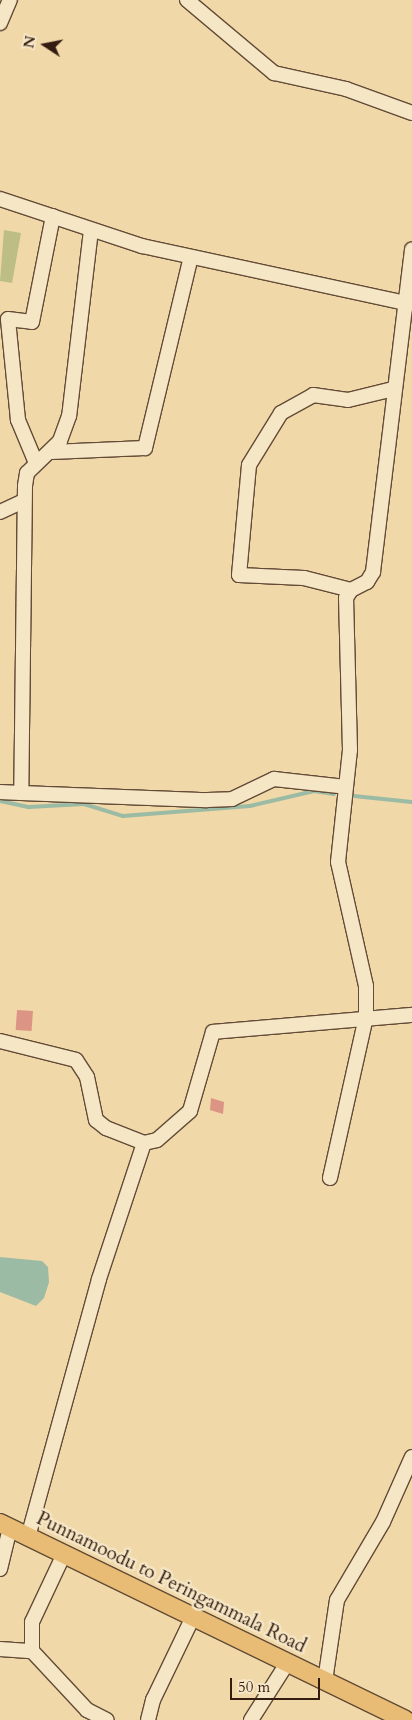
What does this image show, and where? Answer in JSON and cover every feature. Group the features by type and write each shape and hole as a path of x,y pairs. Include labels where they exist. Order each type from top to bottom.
{"main road":[{"name":"Punnamoodu to Peringammala Road","path":"5,1526 405,1720"}],"street":[{"path":"0,23 10,0"},
{"path":"187,0 274,73 346,89 412,113"},
{"path":"0,199 90,230 191,257 408,304"},
{"path":"36,463 18,420 8,319 32,322 53,216"},
{"path":"21,793 24,501 27,474 36,463 51,452 69,416 90,230"},
{"path":"330,1178 366,1017 366,986 338,862 350,750 346,598 351,590 367,582 373,572 400,331 408,304 412,249"},
{"path":"51,452 145,448 191,257"},
{"path":"400,331 412,340"},
{"path":"351,590 304,578 239,575 249,465 281,413 313,395 348,400 393,389"},
{"path":"0,512 24,501"},
{"path":"0,792 207,800 232,799 274,779 346,787"},
{"path":"0,1041 76,1060 87,1077 96,1120 106,1128 144,1143 158,1140 190,1111 213,1032 366,1017 412,1015"},
{"path":"28,1537 99,1279 144,1143"},
{"path":"325,1681 336,1600 383,1522 412,1457"},
{"path":"0,1569 5,1526"},
{"path":"32,1652 32,1622 64,1554"},
{"path":"148,1720 153,1700 193,1617"},
{"path":"0,1649 32,1652 87,1710 107,1720"},
{"path":"251,1720 288,1662"}],"green space":[{"path":"4,230 21,233 12,283 0,281"}],"shaded area":[{"path":"0,1257 42,1261 48,1267 49,1282 44,1298 36,1306 0,1292"}],"building":[{"path":"17,1010 33,1011 32,1031 16,1030"},
{"path":"211,1098 224,1102 223,1114 210,1110"}],"waterway":[{"path":"0,801 29,807 84,804 123,816 250,806 314,791 334,794"},
{"path":"354,796 412,802"}]}
